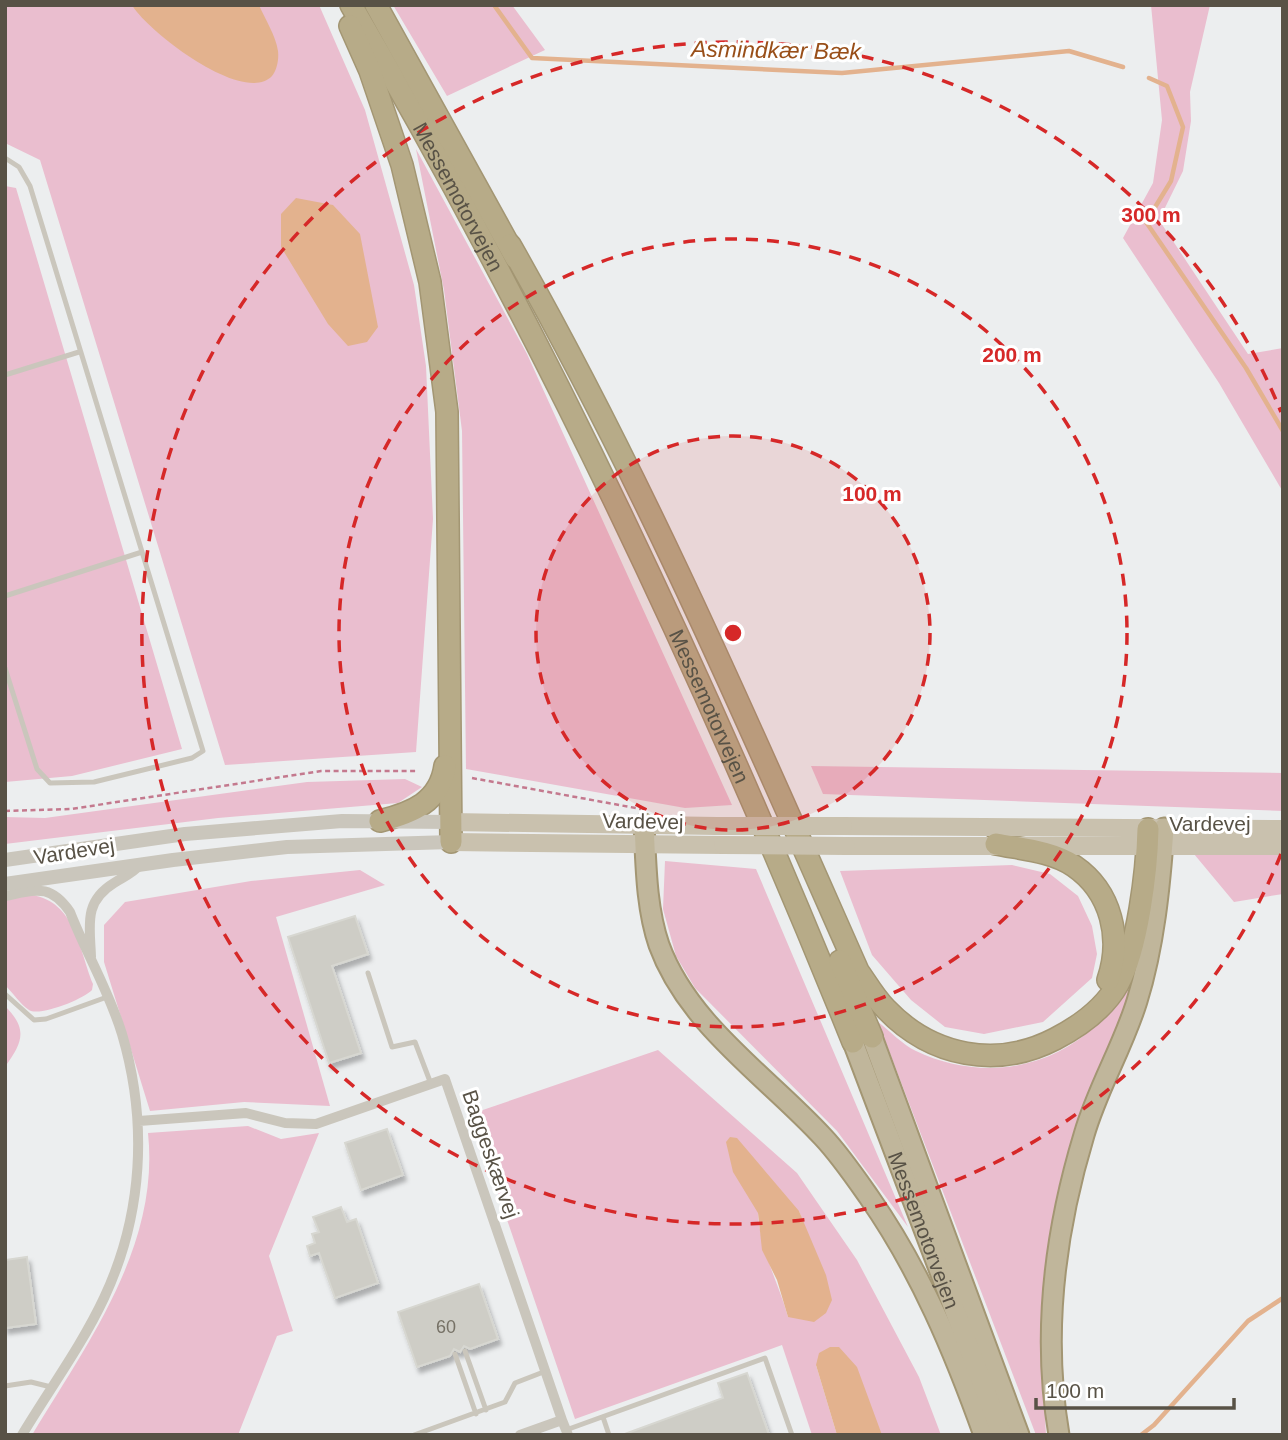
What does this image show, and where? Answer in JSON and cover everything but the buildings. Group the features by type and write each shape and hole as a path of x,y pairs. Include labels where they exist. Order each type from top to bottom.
{"highway":[{"path":"341,5 370,71 402,165 430,282 447,412 451,832"},
{"name":"Messemotorvejen","path":"351,5 498,268 645,561 800,912 862,1039 1002,1435"},
{"name":"Messemotorvejen","path":"376,5 510,245 677,594 762,781 1019,1435"},
{"path":"510,245 567,345 671,556 858,971 885,1009 913,1033 949,1050 991,1057 1030,1051 1074,1029 1096,1012 1117,986 1130,959 1155,837"},
{"path":"380,821 406,814 424,805 434,794 443,779 450,726"},
{"path":"644,826 651,912 668,967 687,997 713,1028 825,1139 869,1196 934,1308 984,1435"},
{"path":"1059,1435 1052,1352 1054,1281 1065,1212 1084,1133 1137,1002 1151,945 1155,837"},
{"path":"996,844 1045,853 1073,865 1096,886 1109,910 1117,939 1115,962 1106,988 1074,1029"}],"main road":[{"name":"Vardevej","path":"644,826 723,845 846,846 996,844 1283,829"},
{"name":"Vardevej","path":"451,832 644,826 843,826 1155,837 1283,846"}],"street":[{"name":"Vardevej","path":"5,860 186,834 342,821 380,821 451,832"},
{"name":"Vardevej","path":"5,884 141,864 451,832"},
{"path":"5,850 73,842 87,849"},
{"path":"91,957 88,924 93,902 100,893 130,877 141,864"},
{"path":"5,896 38,890 60,897 91,957 121,1033 139,1121 138,1183 124,1247 103,1299 22,1435"},
{"name":"Baggeskærvej","path":"139,1121 246,1113 285,1123 316,1124 445,1079 565,1428"},
{"path":"520,1435 565,1428"}],"lane":[{"path":"5,158 19,167 30,186 203,751 200,755 94,782 50,783 37,769 5,668"},
{"path":"5,375 79,352"},
{"path":"5,596 142,552"},
{"path":"368,973 392,1047 415,1042 431,1084"},
{"path":"5,995 34,1020 46,1019 107,997"},
{"path":"465,1351 486,1410"},
{"path":"455,1354 476,1414"},
{"path":"565,1428 765,1359 792,1435"},
{"path":"414,1435 505,1402 515,1382 546,1371"},
{"path":"5,1386 31,1382 51,1387"},
{"path":"603,1417 609,1435"}],"path":[{"path":"5,811 71,809 321,771 416,771"},
{"path":"472,778 644,826"}],"shaded area":[{"path":"5,5 319,5 365,110 414,285 426,366 433,519 416,752 225,765 40,160 5,143"},
{"path":"132,5 259,5 277,45 275,71 272,76 259,83 240,81 219,74 176,47 141,17"},
{"path":"393,5 512,5 545,50 447,96"},
{"path":"1151,5 1210,5 1190,92 1191,121 1183,171 1159,220 1248,354 1283,348 1283,492 1219,383 1123,238 1153,183 1162,120"},
{"path":"416,149 527,354 732,805 685,808 466,769 462,431 444,290"},
{"path":"5,186 16,188 182,749 72,776 5,782"},
{"path":"296,198 333,205 360,234 378,327 367,342 348,346 328,324 281,247 281,214"},
{"path":"811,766 1283,773 1283,811 823,794"},
{"path":"405,779 422,787 398,803 218,818 5,844 5,817 45,818 307,782"},
{"path":"1194,854 1283,855 1283,894 1234,902"},
{"path":"665,861 756,869 908,1227 837,1131 695,988 676,956 663,909"},
{"path":"1012,865 1050,874 1078,896 1092,926 1097,954 1092,978 1043,1022 984,1034 945,1027 911,1000 872,955 840,871"},
{"path":"360,870 385,885 276,917 330,1106 244,1102 150,1111 104,962 104,925 125,902 251,881"},
{"path":"32,895 46,899 67,917 79,942 93,984 92,990 71,1002 34,1012 26,1008 5,985 5,899"},
{"path":"1136,968 1129,1002 1075,1126 1045,1280 1042,1367 1046,1435 1036,1435 878,1022 901,1042 939,1060 987,1068 1034,1062 1077,1041 1096,1025"},
{"path":"5,1006 17,1022 20,1036 16,1050 5,1067"},
{"path":"658,1050 797,1173 857,1260 919,1377 941,1435 882,1435 816,1365 837,1435 812,1435 782,1345 575,1419 471,1114","holes":["799,1211 809,1239 788,1317 766,1253 758,1213"]},
{"path":"248,1126 281,1139 319,1133 269,1256 293,1331 277,1336 238,1435 32,1435 116,1292 131,1254 143,1215 149,1175 148,1133"},
{"path":"730,1137 737,1138 799,1211 826,1275 832,1300 826,1313 814,1322 788,1317 777,1280 762,1250 758,1213 733,1172 726,1142"},
{"path":"830,1347 839,1347 857,1367 882,1435 837,1435 816,1365 819,1353"}],"waterway":[{"name":"Asmindkær Bæk","path":"494,5 532,58 842,73 1069,51 1123,67"},
{"name":"Asmindkær Bæk","path":"1149,78 1167,86 1183,127 1171,181 1146,222 1246,368 1283,431"},
{"path":"1141,1435 1154,1425 1248,1321 1283,1298"}]}
